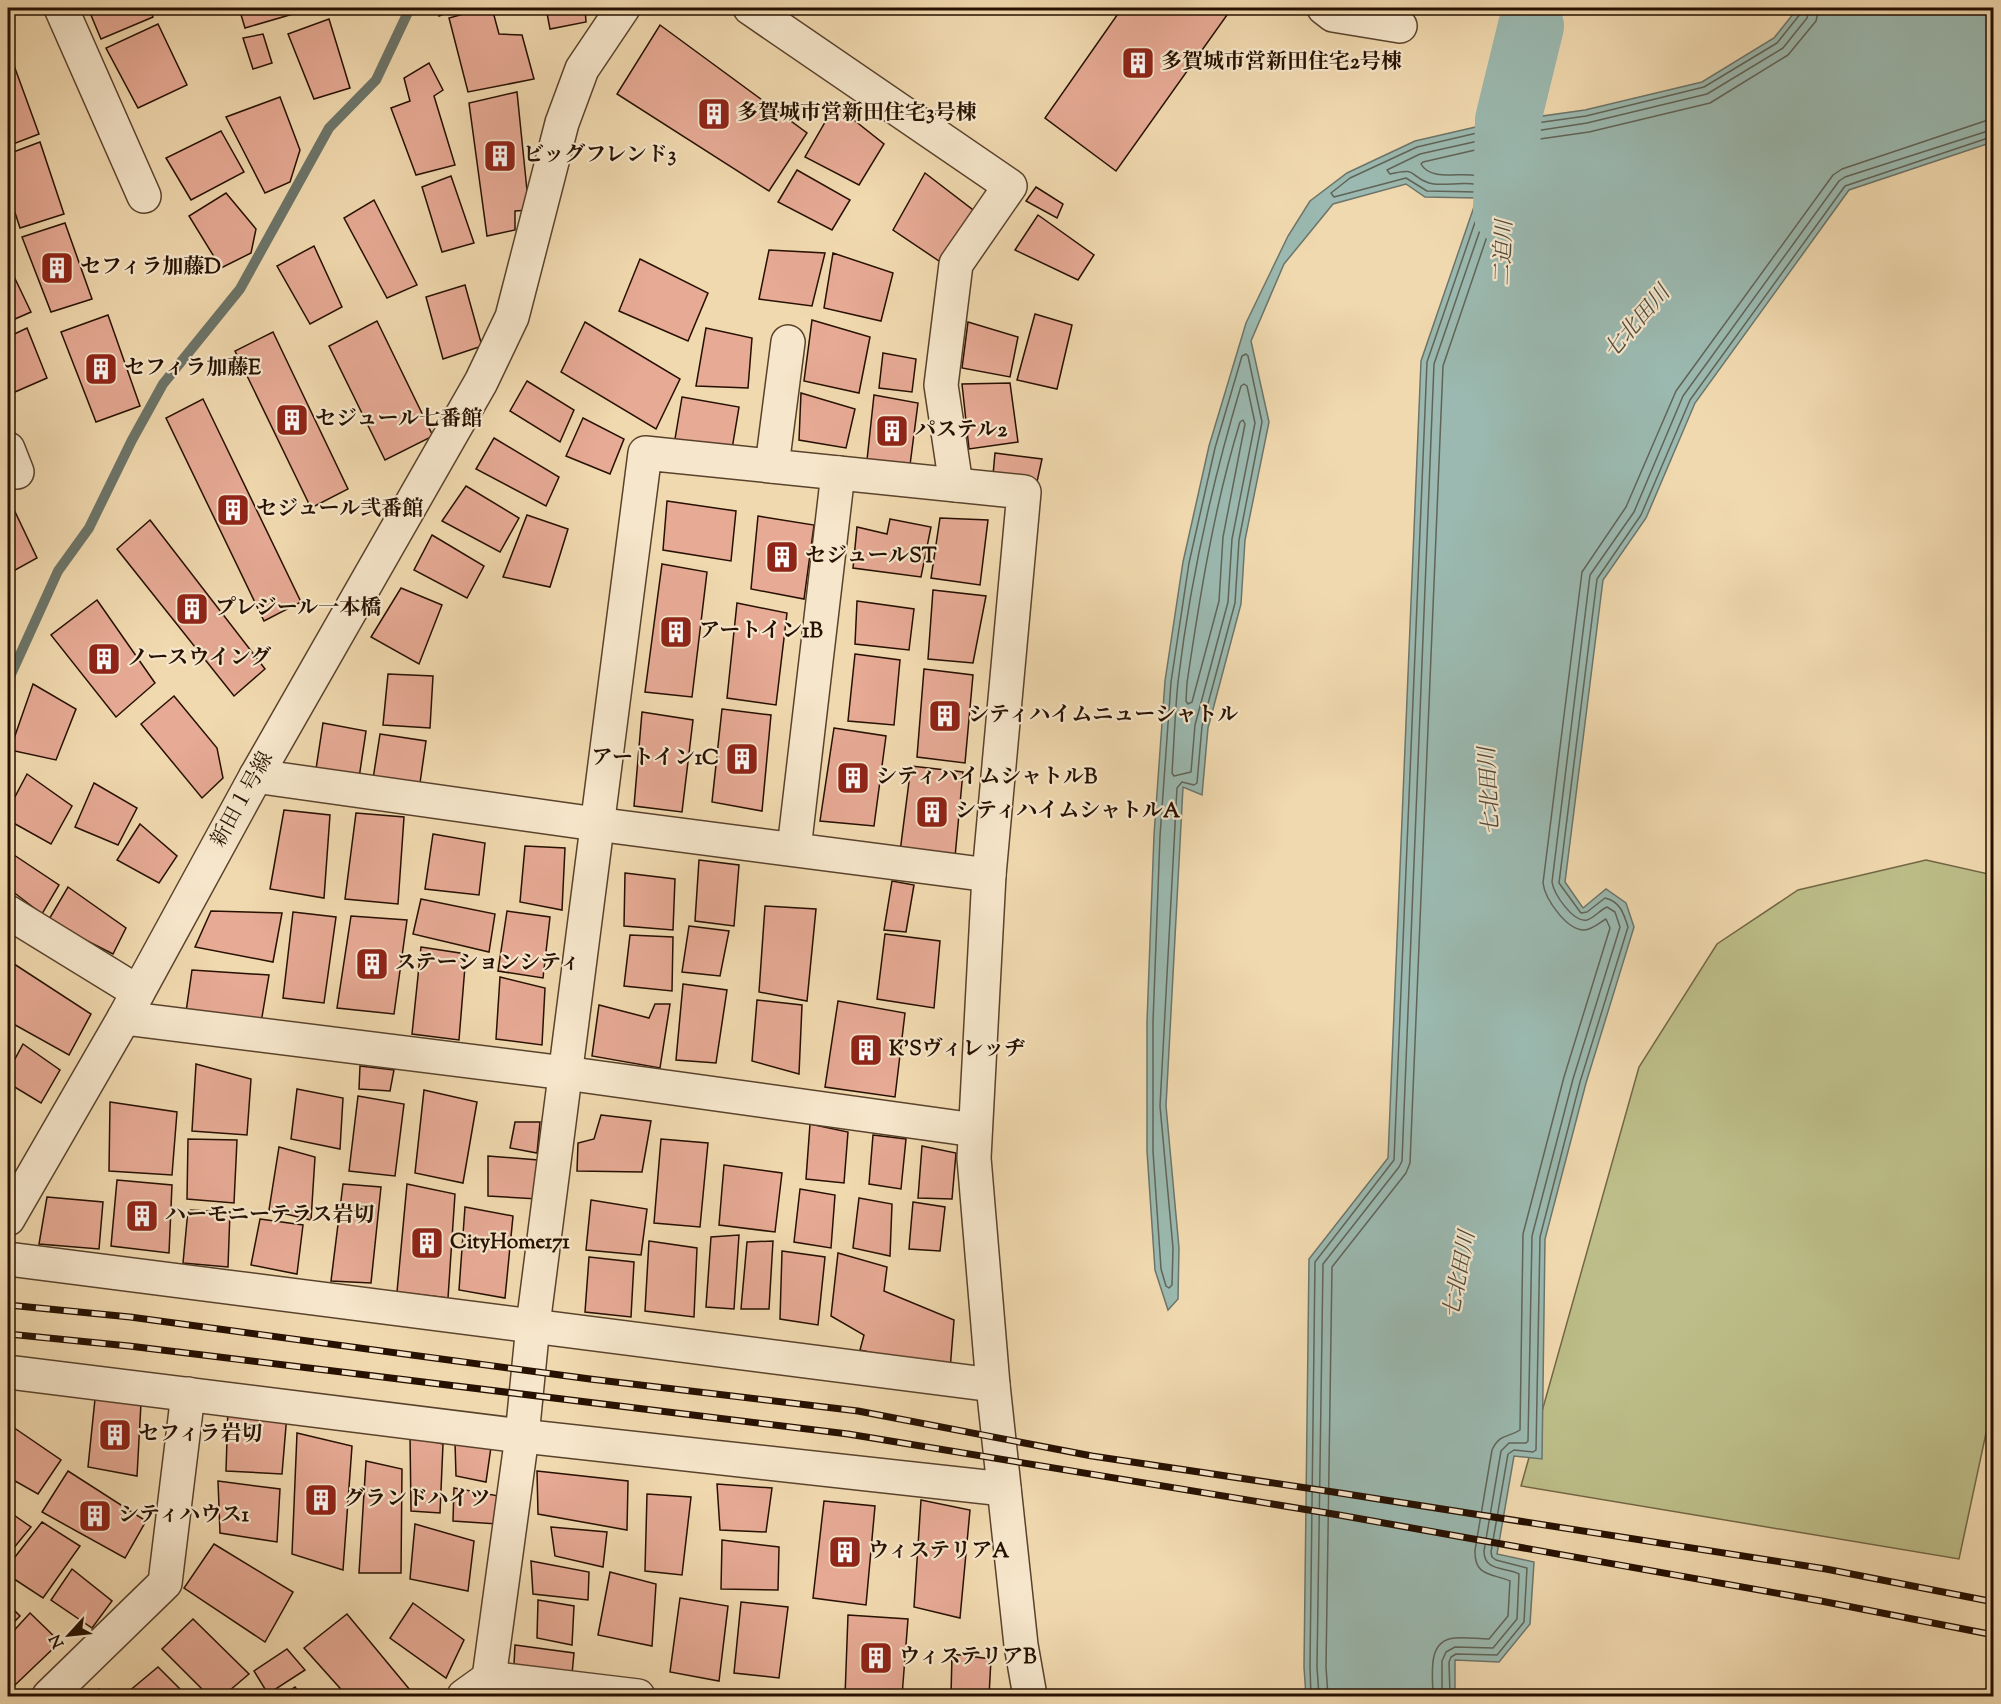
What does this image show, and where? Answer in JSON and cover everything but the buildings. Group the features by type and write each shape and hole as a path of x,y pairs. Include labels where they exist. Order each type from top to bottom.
{"street":[{"path":"61,8 144,196"},
{"name":"新田１号線","path":"8,1219 131,1005 256,776 481,382 512,317 562,123 582,69 622,8"},
{"path":"750,8 1010,186 956,264 941,385 956,485"},
{"path":"1324,8 1333,15 1400,26"},
{"path":"772,466 788,342"},
{"path":"638,1696 485,1690 522,1436 533,1325 645,453 1024,492 989,875 974,1158 993,1385 1021,1645 1030,1696"},
{"path":"794,849 838,473"},
{"path":"256,776 596,824 989,875"},
{"path":"8,912 131,1005 565,1073 975,1130"},
{"path":"8,1259 993,1385"},
{"path":"8,1372 522,1436 1004,1489"},
{"path":"49,1696 165,1583 188,1394"}],"green space":[{"path":"1926,860 1993,875 1994,1396 1959,1559 1521,1486 1639,1067 1717,944 1798,890"}],"water":[{"name":"七北田川","path":"1798,8 1993,8 1993,142 1849,190 1695,403 1646,518 1603,580 1565,882 1583,908 1606,889 1626,903 1634,927 1586,1083 1545,1239 1542,1459 1514,1456 1497,1554 1534,1562 1530,1624 1499,1662 1455,1660 1455,1696 1306,1696 1304,1667 1309,1259 1388,1158 1421,361 1477,198 1425,197 1406,184 1333,204 1284,264 1251,341 1269,422 1245,540 1241,604 1208,728 1202,795 1183,787 1166,1106 1179,1248 1178,1299 1168,1310 1155,1270 1147,1151 1147,1022 1154,835 1165,681 1183,562 1209,446 1246,323 1288,236 1310,201 1347,173 1415,141 1493,123 1585,110 1702,82 1774,38"}],"waterway":[{"path":"8,681 58,571 89,528 132,440 163,384 240,289 329,128 376,80 410,8"},
{"name":"二迫川","path":"1506,212 1508,120 1531,26"}],"railway":[{"path":"8,1305 130,1317 590,1379 858,1411 1092,1456 1826,1569 1994,1602"},
{"path":"8,1334 129,1346 848,1434 1339,1515 1821,1601 1994,1635"}],"place":[{"name":"多賀城市営新田住宅2号棟","path":"1138,63"},
{"name":"多賀城市営新田住宅3号棟","path":"714,114"},
{"name":"ビッグフレンド3","path":"500,156"},
{"name":"セフィラ加藤D","path":"57,268"},
{"name":"セフィラ加藤E","path":"101,369"},
{"name":"セジュール七番館","path":"292,420"},
{"name":"パステル2","path":"892,431"},
{"name":"セジュール弐番館","path":"233,510"},
{"name":"セジュールST","path":"782,557"},
{"name":"プレジール一本橋","path":"192,609"},
{"name":"アートイン1B","path":"676,632"},
{"name":"ノースウイング","path":"104,659"},
{"name":"シティハイムニューシャトル","path":"945,716"},
{"name":"アートイン1C","path":"742,759"},
{"name":"シティハイムシャトルB","path":"853,778"},
{"name":"シティハイムシャトルA","path":"932,812"},
{"name":"ステーションシティ","path":"372,964"},
{"name":"K'Sヴィレッヂ","path":"866,1050"},
{"name":"ハーモニーテラス岩切","path":"142,1216"},
{"name":"CityHome171","path":"427,1243"},
{"name":"セフィラ岩切","path":"115,1435"},
{"name":"グランドハイツ","path":"321,1500"},
{"name":"シティハウス1","path":"95,1516"},
{"name":"ウィステリアA","path":"845,1552"},
{"name":"ウィステリアB","path":"876,1658"}]}
